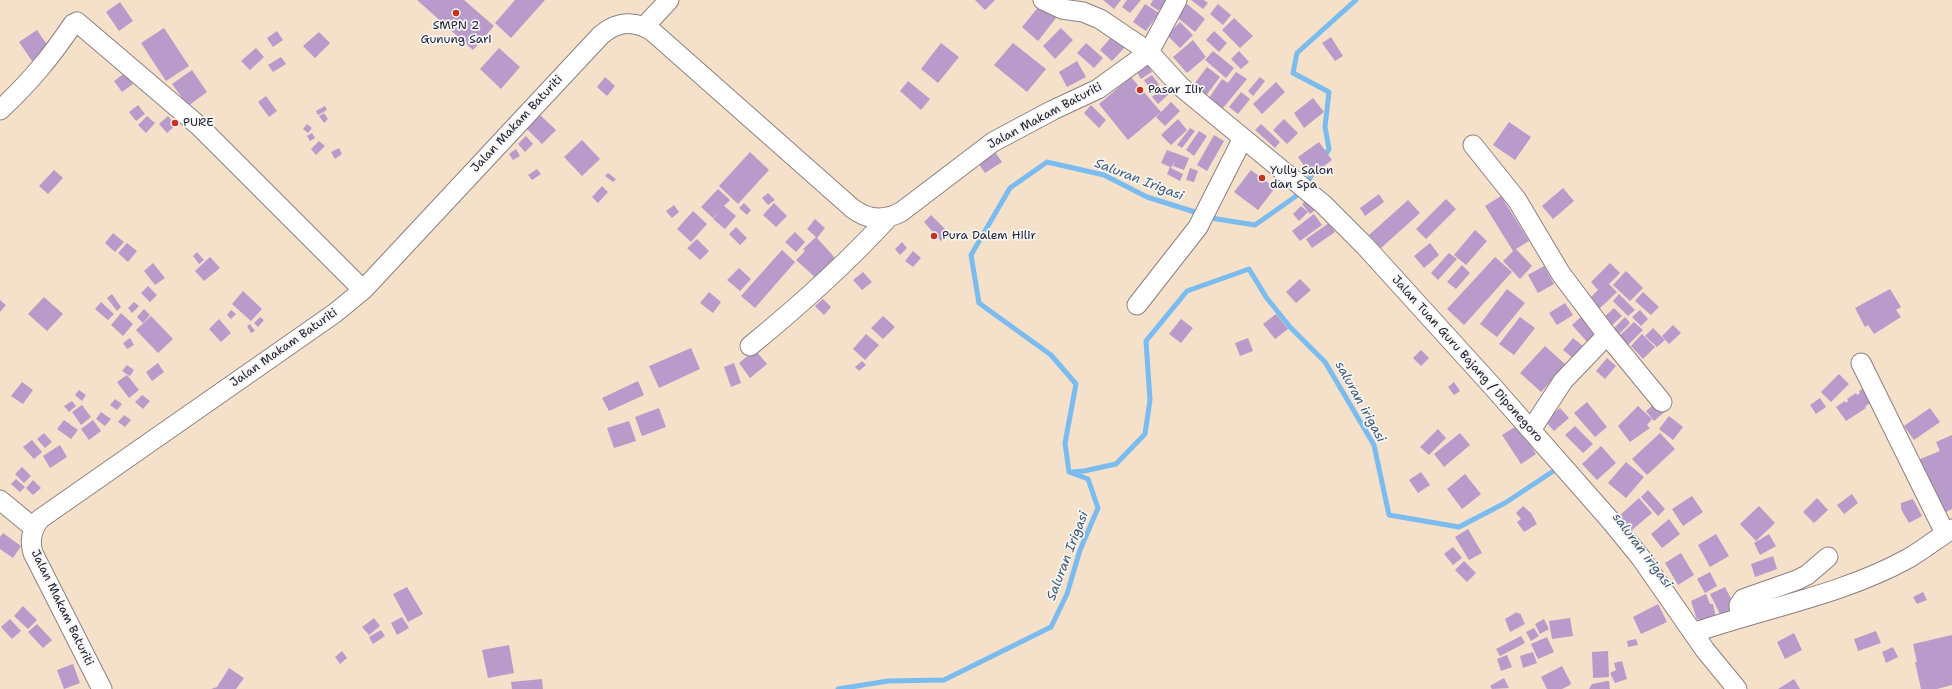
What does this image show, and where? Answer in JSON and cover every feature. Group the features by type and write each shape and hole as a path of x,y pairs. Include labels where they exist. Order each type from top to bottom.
{"street":[{"path":"644,27 669,0"},
{"name":"Jalan Tuan Guru Bajang / Diponegoro","path":"1043,0 1062,9 1083,12 1100,19 1155,58 1180,86 1323,204 1365,246 1531,430 1641,558 1693,633 1737,689"},
{"path":"1155,58 1177,0"},
{"path":"0,110 29,82 55,50 73,24 77,22 199,126 363,290"},
{"name":"Jalan Makam Baturiti","path":"102,689 33,553 31,543 34,528 44,516 335,313 363,290 601,35 611,27 624,23 636,24 653,32 857,212 876,218 889,217 901,212 993,142 1053,110 1098,89 1155,58"},
{"path":"1137,305 1198,227 1243,138"},
{"path":"1473,145 1517,200 1561,274 1607,335 1662,402"},
{"path":"750,346 815,291 865,244 889,217"},
{"path":"1531,430 1563,381 1607,335"},
{"path":"1693,633 1740,617 1809,599 1874,574 1909,558 1949,531 1860,363"},
{"path":"2,507 34,528"},
{"path":"1740,617 1739,605 1743,599 1797,580 1807,575 1828,557"}],"building":[{"name":"SMPN 2 Gunung Sari","path":"417,0 464,0 494,26 473,50"},
{"name":"SMPN 2 Gunung Sari","path":"515,0 545,0 511,38 495,23"},
{"path":"975,0 995,0 985,10"},
{"path":"1103,0 1121,0 1114,9"},
{"path":"1127,0 1141,0 1130,13 1122,7"},
{"path":"1153,0 1167,0 1159,11 1150,5"},
{"path":"1191,0 1204,0 1208,3 1203,9"},
{"path":"120,2 133,21 119,31 106,12"},
{"path":"1145,4 1159,13 1146,31 1133,22"},
{"path":"1187,4 1205,19 1195,32 1177,17"},
{"path":"1218,4 1231,15 1223,25 1210,14"},
{"path":"1040,5 1056,18 1038,41 1022,27"},
{"path":"1234,18 1253,36 1240,48 1222,30"},
{"path":"1180,22 1193,35 1180,48 1167,35"},
{"path":"164,28 189,66 166,81 141,43"},
{"path":"1061,28 1073,40 1055,59 1043,46"},
{"path":"37,30 50,49 32,61 19,42"},
{"path":"277,31 283,40 273,47 267,38"},
{"path":"1214,31 1227,43 1219,52 1206,40"},
{"path":"319,32 330,43 315,58 303,46"},
{"path":"1113,35 1126,46 1112,61 1100,50"},
{"path":"1331,37 1343,56 1335,61 1322,43"},
{"path":"1193,40 1206,57 1187,73 1173,57"},
{"path":"941,43 959,57 938,83 921,69"},
{"path":"1013,43 1046,69 1027,92 994,65"},
{"path":"1086,43 1103,58 1094,68 1077,53"},
{"path":"256,48 264,57 250,70 241,61"},
{"name":"SMPN 2 Gunung Sari","path":"499,48 520,67 501,89 480,69"},
{"path":"1213,51 1234,68 1226,78 1205,60"},
{"path":"1239,51 1249,62 1241,69 1231,59"},
{"path":"281,57 286,64 273,72 268,65"},
{"path":"1077,61 1086,77 1067,87 1059,72"},
{"path":"1146,61 1152,72 1141,79 1134,67"},
{"path":"1207,67 1220,77 1205,97 1192,87"},
{"path":"192,70 207,92 188,106 172,84"},
{"path":"1236,72 1247,79 1223,108 1209,98 1222,79 1228,83"},
{"path":"125,73 133,84 122,92 114,81"},
{"path":"1152,75 1160,86 1152,92 1144,80"},
{"path":"605,77 615,86 607,96 597,87"},
{"path":"1131,77 1161,112 1128,140 1099,104"},
{"path":"1260,77 1265,81 1253,96 1248,91"},
{"path":"908,81 930,99 921,110 900,91"},
{"path":"1276,82 1285,92 1262,114 1253,104"},
{"path":"1165,85 1171,92 1158,104 1152,97"},
{"path":"1241,92 1250,99 1238,114 1229,107"},
{"path":"266,96 277,111 269,117 258,102"},
{"path":"1313,98 1324,112 1304,128 1294,113"},
{"path":"1171,102 1180,111 1165,126 1156,117"},
{"path":"138,105 145,114 136,121 129,112"},
{"path":"1091,105 1106,120 1099,128 1084,113"},
{"path":"325,106 327,110 318,115 316,111"},
{"path":"324,113 328,119 324,123 319,116"},
{"path":"539,114 556,130 542,144 526,128"},
{"path":"147,116 155,123 146,133 138,125"},
{"path":"168,116 176,125 167,133 159,124"},
{"path":"1178,119 1187,130 1171,145 1161,135"},
{"path":"1284,119 1298,133 1287,144 1273,130"},
{"path":"1509,122 1531,137 1515,160 1493,145"},
{"path":"307,124 312,128 308,133 303,129"},
{"path":"1261,124 1280,142 1275,148 1255,130"},
{"path":"1190,128 1195,131 1182,148 1177,145"},
{"path":"1199,131 1207,136 1194,156 1186,150"},
{"path":"312,133 315,138 310,141 307,136"},
{"path":"1214,135 1224,141 1207,171 1197,165"},
{"path":"526,136 533,144 525,152 518,144"},
{"path":"582,140 600,159 582,176 564,157"},
{"path":"319,141 325,146 316,155 311,149"},
{"path":"1319,142 1332,160 1311,176 1298,157"},
{"path":"339,148 342,154 335,159 331,152"},
{"path":"516,149 520,156 513,160 509,154"},
{"path":"993,149 1002,162 985,173 976,160"},
{"path":"1167,150 1189,158 1184,170 1173,166 1175,161 1171,168 1183,174 1180,181 1167,174 1170,167 1161,163"},
{"path":"750,152 769,170 738,204 719,186"},
{"path":"1190,168 1198,171 1194,182 1186,180"},
{"path":"537,169 541,174 532,180 528,175"},
{"path":"54,170 63,178 48,194 39,186"},
{"path":"1251,170 1275,188 1258,210 1234,192"},
{"path":"608,173 616,179 613,182 605,176"},
{"path":"602,186 608,192 598,203 592,197"},
{"path":"1563,188 1574,201 1553,219 1542,206"},
{"path":"718,189 730,200 724,206 736,216 725,229 713,219 720,211 713,218 701,207"},
{"path":"768,193 775,200 768,205 762,198"},
{"path":"1379,194 1384,202 1365,216 1360,208"},
{"path":"1312,196 1320,206 1310,214 1302,204"},
{"path":"1501,196 1529,241 1516,249 1532,266 1520,279 1503,261 1513,251 1485,206"},
{"path":"1446,199 1456,209 1426,239 1416,229"},
{"path":"1408,200 1420,213 1381,248 1369,235"},
{"path":"744,203 751,210 747,215 739,208"},
{"path":"774,203 787,216 776,227 763,215"},
{"path":"674,205 679,212 672,218 666,211"},
{"path":"1301,206 1308,212 1299,221 1293,214"},
{"path":"693,211 707,224 691,242 677,229"},
{"path":"1314,214 1322,225 1300,241 1292,231"},
{"path":"931,215 949,233 941,241 924,222"},
{"path":"815,219 825,228 817,238 836,259 817,279 796,260 805,251 803,249 816,237 807,229"},
{"path":"1329,223 1335,232 1312,248 1306,239"},
{"path":"736,227 747,238 740,245 729,234"},
{"path":"1475,230 1487,241 1466,265 1454,255"},
{"path":"795,232 805,242 796,252 785,242"},
{"path":"113,233 124,242 115,252 105,243"},
{"path":"697,239 709,251 700,260 687,248"},
{"path":"902,242 907,248 900,255 895,249"},
{"path":"127,243 137,251 128,262 118,253"},
{"path":"1430,243 1439,255 1424,268 1414,256"},
{"path":"782,250 795,262 755,308 741,296"},
{"path":"913,251 921,258 913,267 905,261"},
{"path":"197,252 204,260 199,264 193,256"},
{"path":"1449,253 1457,259 1438,280 1431,273"},
{"path":"210,257 220,268 204,281 195,271"},
{"path":"1495,257 1512,272 1464,325 1447,309"},
{"path":"153,263 165,278 155,285 144,271"},
{"path":"1610,263 1620,273 1609,284 1617,292 1597,311 1587,301 1598,290 1591,282"},
{"path":"1462,265 1470,273 1456,289 1447,282"},
{"path":"1544,266 1554,284 1538,293 1528,275"},
{"path":"739,268 751,279 740,291 727,280"},
{"path":"1626,271 1643,288 1630,301 1613,285"},
{"path":"863,272 872,282 862,290 853,280"},
{"path":"1300,279 1311,290 1296,303 1286,292"},
{"path":"148,286 157,295 150,302 141,293"},
{"path":"1507,289 1525,303 1497,337 1480,324"},
{"path":"1890,289 1901,307 1896,310 1901,317 1874,334 1868,325 1865,327 1855,308"},
{"path":"243,291 262,309 251,321 232,304"},
{"path":"709,292 721,302 713,313 700,303"},
{"path":"1643,292 1659,307 1651,315 1635,301"},
{"path":"112,294 121,307 117,311 107,298"},
{"path":"1619,294 1635,310 1628,316 1613,301"},
{"path":"44,297 63,314 47,331 28,314"},
{"path":"823,299 831,307 824,315 815,306"},
{"path":"0,300 6,305 0,312"},
{"path":"101,302 114,314 108,320 95,309"},
{"path":"134,302 139,306 132,313 128,308"},
{"path":"1565,303 1573,315 1557,325 1549,313"},
{"path":"1614,308 1622,316 1611,326 1603,318"},
{"path":"144,309 150,315 143,323 137,317"},
{"path":"231,310 236,314 231,319 227,315"},
{"path":"1640,310 1648,319 1641,326 1632,317"},
{"path":"121,313 133,324 123,336 111,325"},
{"path":"1276,314 1288,329 1275,339 1263,324"},
{"path":"1583,315 1600,334 1589,344 1572,325"},
{"path":"151,316 173,339 158,353 136,330"},
{"path":"883,316 895,327 883,339 871,328"},
{"path":"260,317 264,320 258,327 254,323"},
{"path":"1520,317 1535,328 1514,355 1499,344"},
{"path":"1625,317 1630,323 1619,334 1613,329"},
{"path":"219,319 231,333 221,342 209,329"},
{"path":"1181,319 1193,328 1181,343 1169,334"},
{"path":"1634,322 1643,330 1627,346 1618,337"},
{"path":"250,324 255,331 251,333 247,326"},
{"path":"1673,325 1681,333 1669,344 1662,336"},
{"path":"1653,328 1665,340 1657,347 1645,336"},
{"path":"866,334 879,345 865,360 853,349"},
{"path":"1642,334 1655,347 1643,359 1631,346"},
{"path":"130,338 134,345 127,349 123,343"},
{"path":"1248,338 1253,351 1240,356 1235,343"},
{"path":"1573,338 1589,351 1579,363 1563,350"},
{"path":"1545,346 1566,365 1541,392 1520,373"},
{"path":"691,348 700,369 659,388 649,366"},
{"path":"755,350 767,364 750,378 739,363"},
{"path":"1421,350 1429,358 1421,366 1413,358"},
{"path":"1607,358 1616,366 1605,379 1596,371"},
{"path":"862,361 866,365 859,371 855,367"},
{"path":"158,363 164,372 152,381 146,372"},
{"path":"734,363 741,383 731,387 724,367"},
{"path":"127,365 134,370 130,376 122,371"},
{"path":"1839,374 1849,384 1831,402 1821,392"},
{"path":"127,375 139,390 129,398 117,382"},
{"path":"638,381 644,395 609,411 602,398"},
{"path":"22,382 33,390 23,404 11,396"},
{"path":"1454,382 1460,391 1454,395 1448,387"},
{"path":"1869,385 1871,402 1865,407 1866,408 1846,421 1836,407 1845,401 1846,403 1848,401 1847,399 1856,393 1857,395 1860,393 1859,391"},
{"path":"79,390 86,395 82,401 75,395"},
{"path":"142,395 150,401 143,409 135,402"},
{"path":"1820,398 1826,407 1816,414 1810,405"},
{"path":"115,399 122,404 117,410 110,405"},
{"path":"1660,399 1668,409 1654,421 1646,411"},
{"path":"72,401 76,406 69,412 64,406"},
{"path":"1587,402 1607,427 1595,437 1574,413"},
{"path":"82,405 91,417 81,425 72,412"},
{"path":"1638,406 1652,419 1647,425 1650,428 1630,442 1618,426"},
{"path":"659,408 666,427 642,436 635,417"},
{"path":"1560,408 1569,418 1554,431 1545,421"},
{"path":"1930,408 1940,422 1914,440 1904,426"},
{"path":"101,412 111,419 105,426 96,419"},
{"path":"124,415 131,420 125,427 118,422"},
{"path":"1669,416 1683,427 1673,440 1659,429"},
{"path":"64,420 78,430 71,439 57,429"},
{"path":"93,420 101,431 89,440 81,429"},
{"path":"629,421 636,441 614,448 607,428"},
{"path":"1518,425 1536,454 1521,464 1502,435"},
{"path":"1575,426 1593,444 1583,453 1565,435"},
{"path":"1438,429 1446,438 1429,455 1420,447"},
{"path":"44,433 52,442 45,448 37,439"},
{"path":"1460,433 1470,445 1444,467 1434,454"},
{"path":"1660,433 1675,449 1647,475 1632,459"},
{"path":"1952,435 1952,509 1942,514 1918,460 1940,451 1936,442"},
{"path":"32,440 42,452 34,459 23,447"},
{"path":"60,445 67,457 50,468 43,456"},
{"path":"1601,446 1616,463 1597,480 1582,464"},
{"path":"1626,462 1644,477 1626,498 1608,483"},
{"path":"22,467 31,476 24,483 15,474"},
{"path":"1421,472 1430,485 1418,493 1409,480"},
{"path":"1465,474 1481,494 1462,509 1447,489"},
{"path":"16,479 25,487 20,492 11,484"},
{"path":"33,480 41,488 33,495 26,488"},
{"path":"1648,490 1665,509 1658,516 1641,497"},
{"path":"1852,494 1858,503 1844,514 1837,505"},
{"path":"1692,496 1703,512 1683,526 1672,509"},
{"path":"1639,498 1652,513 1632,530 1619,516"},
{"path":"1817,498 1828,510 1814,523 1803,512"},
{"path":"1913,499 1922,516 1909,523 1901,509 1901,503"},
{"path":"1523,506 1531,513 1537,524 1524,532 1517,522 1521,519 1516,513"},
{"path":"1759,506 1775,523 1756,541 1740,524"},
{"path":"1669,519 1680,534 1662,548 1651,534"},
{"path":"1468,529 1482,553 1469,560 1455,537"},
{"path":"3,533 21,546 13,558 0,549 0,537"},
{"path":"1716,534 1729,556 1710,567 1698,545"},
{"path":"1769,534 1776,546 1760,555 1754,543"},
{"path":"1453,547 1462,558 1453,565 1444,554"},
{"path":"1681,553 1694,575 1678,585 1665,563"},
{"path":"1773,556 1777,569 1755,577 1751,564"},
{"path":"1464,561 1476,573 1467,582 1455,570"},
{"path":"1710,572 1717,586 1705,593 1697,579"},
{"path":"407,587 423,614 408,622 393,594"},
{"path":"1725,587 1736,609 1721,616 1710,594"},
{"path":"1923,592 1927,600 1917,604 1913,597"},
{"path":"1706,594 1710,604 1713,604 1716,618 1701,625 1699,619 1697,620 1691,601"},
{"path":"1658,604 1667,622 1641,634 1633,617"},
{"path":"23,606 37,620 28,629 14,616"},
{"path":"1517,612 1518,614 1520,613 1525,624 1510,632 1505,619"},
{"path":"402,617 409,628 397,635 391,623"},
{"path":"374,618 380,626 369,635 362,627"},
{"path":"1570,618 1573,636 1552,639 1549,621"},
{"path":"10,619 21,631 12,639 1,627"},
{"path":"1544,619 1549,629 1540,634 1535,624"},
{"path":"37,624 52,640 43,648 28,632"},
{"path":"1534,628 1539,636 1531,641 1526,632"},
{"path":"381,630 385,636 373,644 369,637"},
{"path":"1876,631 1881,643 1858,651 1854,639"},
{"path":"1794,633 1802,650 1785,659 1777,642"},
{"path":"1952,635 1952,685 1937,689 1921,689 1913,644"},
{"path":"1521,636 1525,643 1500,656 1496,649"},
{"path":"1547,637 1554,652 1538,659 1531,644"},
{"path":"1636,639 1638,645 1628,647 1627,641"},
{"path":"509,645 514,673 488,678 482,650"},
{"path":"1893,647 1898,657 1886,663 1882,652"},
{"path":"342,651 347,658 340,664 335,657"},
{"path":"1608,651 1609,677 1593,678 1592,652"},
{"path":"1533,652 1537,663 1523,668 1520,656"},
{"path":"1507,655 1512,667 1501,671 1497,659"},
{"path":"1622,661 1627,679 1615,683 1610,673 1616,670 1614,663"},
{"path":"73,664 80,683 64,689 57,670"},
{"path":"1562,666 1571,683 1570,685 1562,689 1547,689 1541,677"},
{"path":"229,668 244,678 236,689 211,689 217,687"},
{"path":"1504,678 1509,688 1492,689 1490,686"},
{"path":"542,679 543,689 512,689 511,682"},
{"path":"1794,679 1800,689 1778,689"},
{"path":"1609,681 1610,689 1589,689 1592,684"}],"waterway":[{"name":"Saluran Irigasi","path":"1323,158 1329,149 1325,127 1329,92 1293,73 1297,53 1356,0"},
{"name":"Saluran Irigasi","path":"838,689 888,681 944,680 1051,627 1067,594 1080,550 1098,508 1088,479 1069,472 1065,443 1076,384 1051,355 979,303 971,255 1010,188 1047,162 1104,175 1147,197 1217,219 1255,225 1299,194 1315,170"},
{"name":"saluran irigasi","path":"1072,472 1116,464 1145,434 1150,400 1146,341 1187,291 1249,269 1266,297 1290,327 1325,362 1374,445 1389,515 1459,527 1505,503 1558,468"}],"place":[{"name":"SMPN 2 Gunung Sari","path":"456,13"},
{"name":"Pasar Ilir","path":"1140,90"},
{"name":"PURE","path":"175,123"},
{"name":"Yully Salon dan Spa","path":"1262,178"},
{"name":"Pura Dalem Hilir","path":"934,236"}]}
